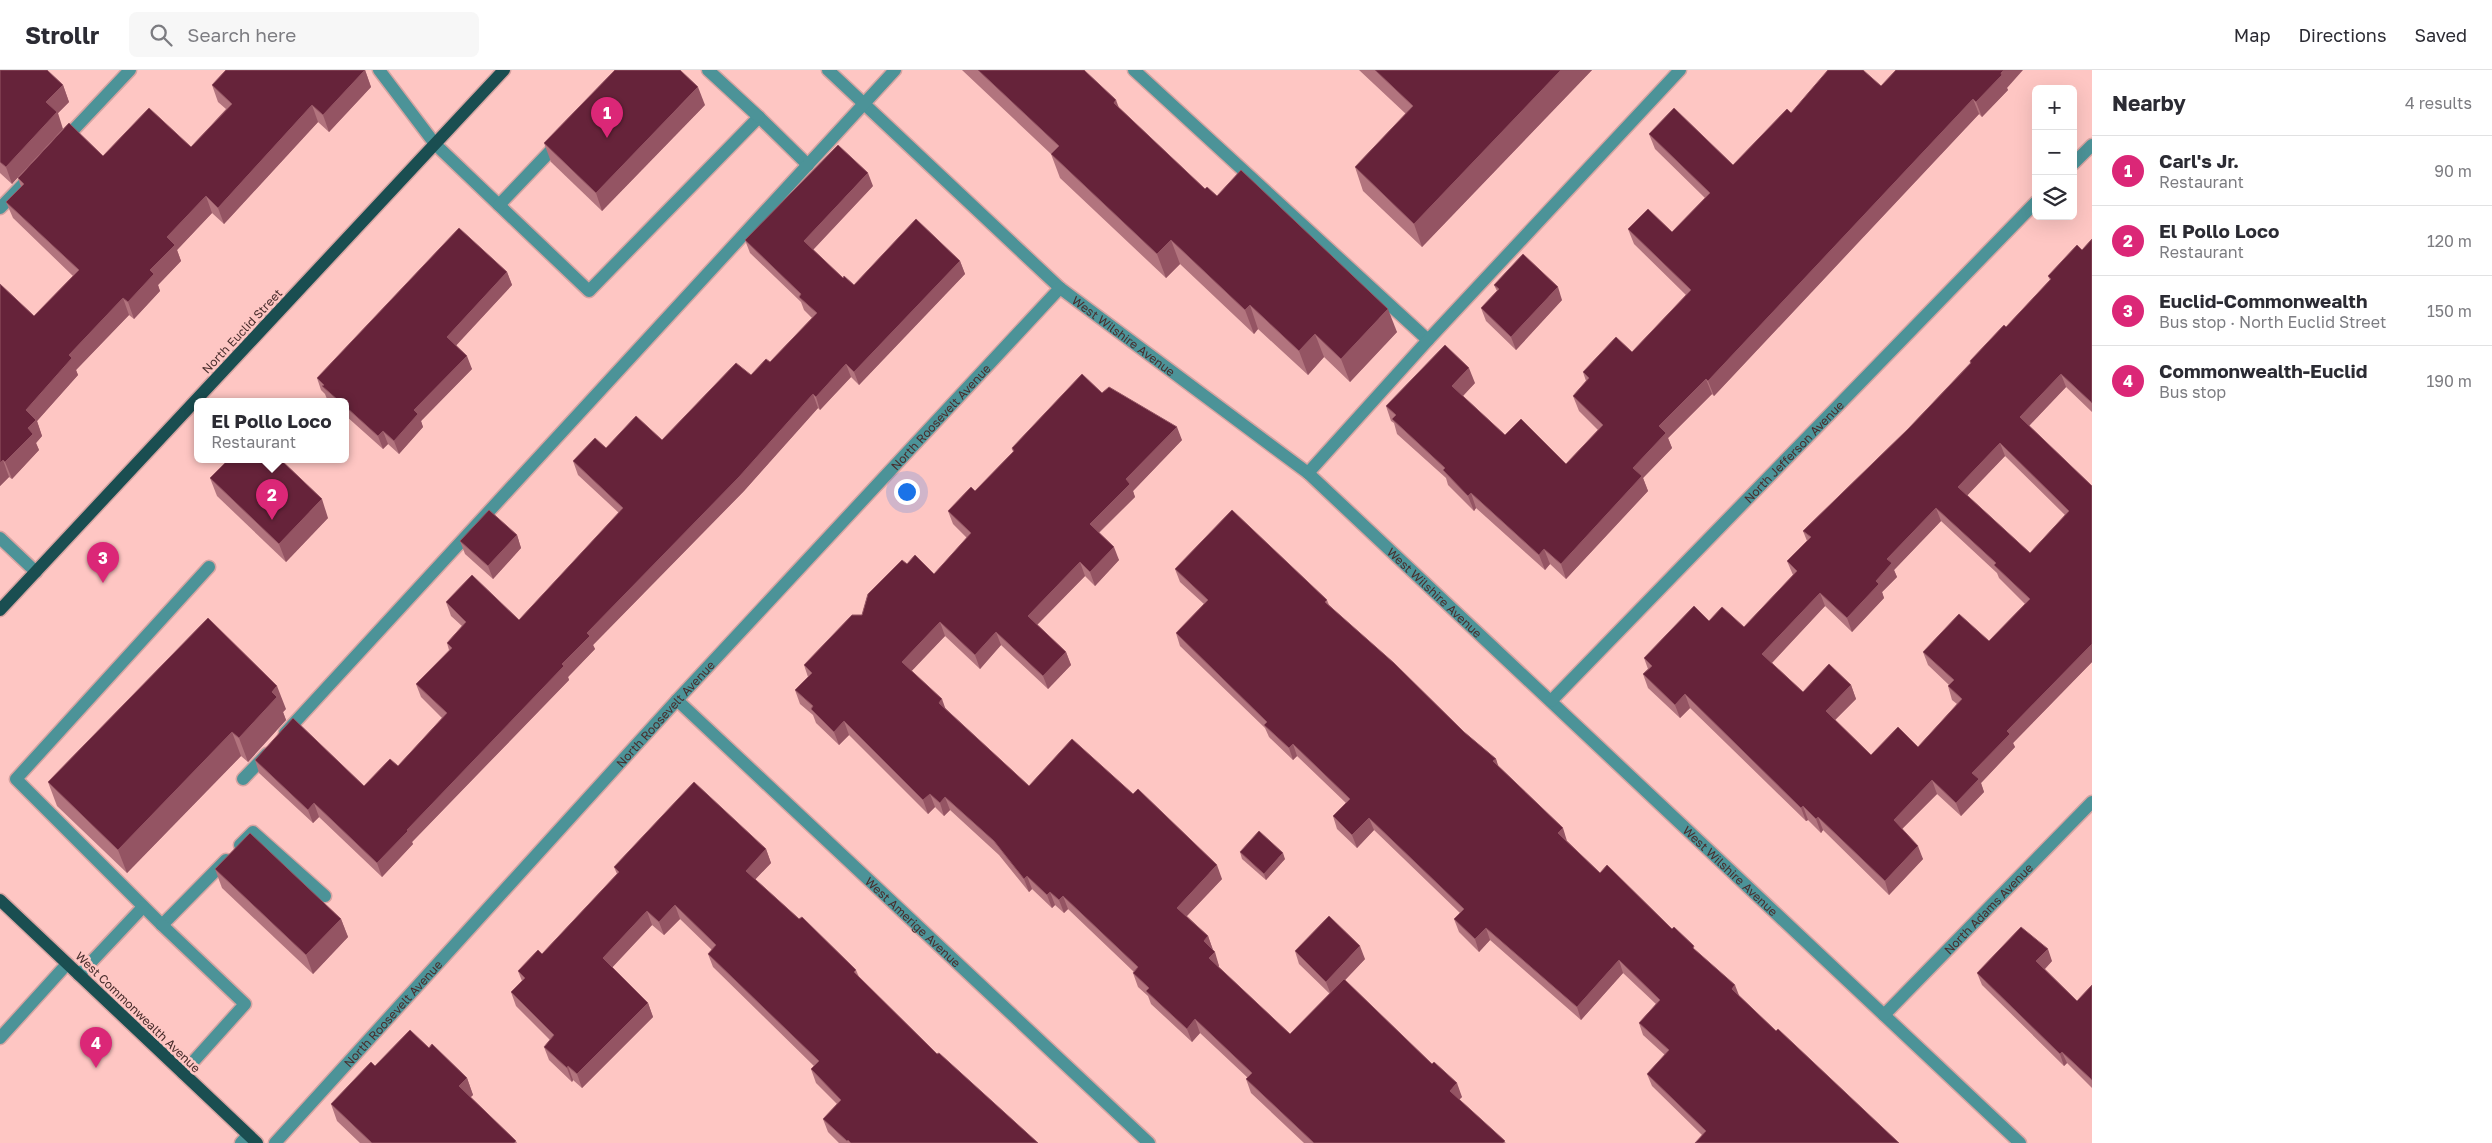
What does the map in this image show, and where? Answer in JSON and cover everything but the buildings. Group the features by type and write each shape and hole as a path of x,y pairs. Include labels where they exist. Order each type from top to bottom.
{"main road":[{"name":"North Euclid Street","path":"198,398 504,70"},
{"name":"North Euclid Street","path":"0,610 194,403"},
{"name":"West Commonwealth Avenue","path":"0,900 183,1074 249,1140"}],"street":[{"path":"55,150 130,70"},
{"path":"379,70 435,144 589,291 759,117"},
{"path":"708,70 808,166"},
{"name":"West Wilshire Avenue","path":"828,70 1060,288 1308,473 2020,1143"},
{"path":"243,779 896,70"},
{"path":"1134,70 1428,340"},
{"path":"1308,473 1428,340 1680,70"},
{"path":"499,205 566,134"},
{"path":"2077,160 2092,145"},
{"path":"0,208 41,165"},
{"name":"North Jefferson Avenue","path":"1550,701 2032,206"},
{"name":"North Roosevelt Avenue","path":"275,1143 677,700 1060,288"},
{"path":"0,538 36,572"},
{"path":"183,1074 245,1004 143,907 16,780 209,567"},
{"name":"West Amerige Avenue","path":"677,700 1149,1143"},
{"name":"North Adams Avenue","path":"1884,1015 2092,802"},
{"path":"162,925 253,832 325,896"},
{"path":"79,975 143,907"},
{"path":"0,1038 67,964"}],"place":[{"name":"Carl's Jr.","path":"607,138"},
{"name":"El Pollo Loco","path":"272,520"},
{"name":"Euclid-Commonwealth","path":"103,583"},
{"name":"Commonwealth-Euclid","path":"96,1068"}]}
